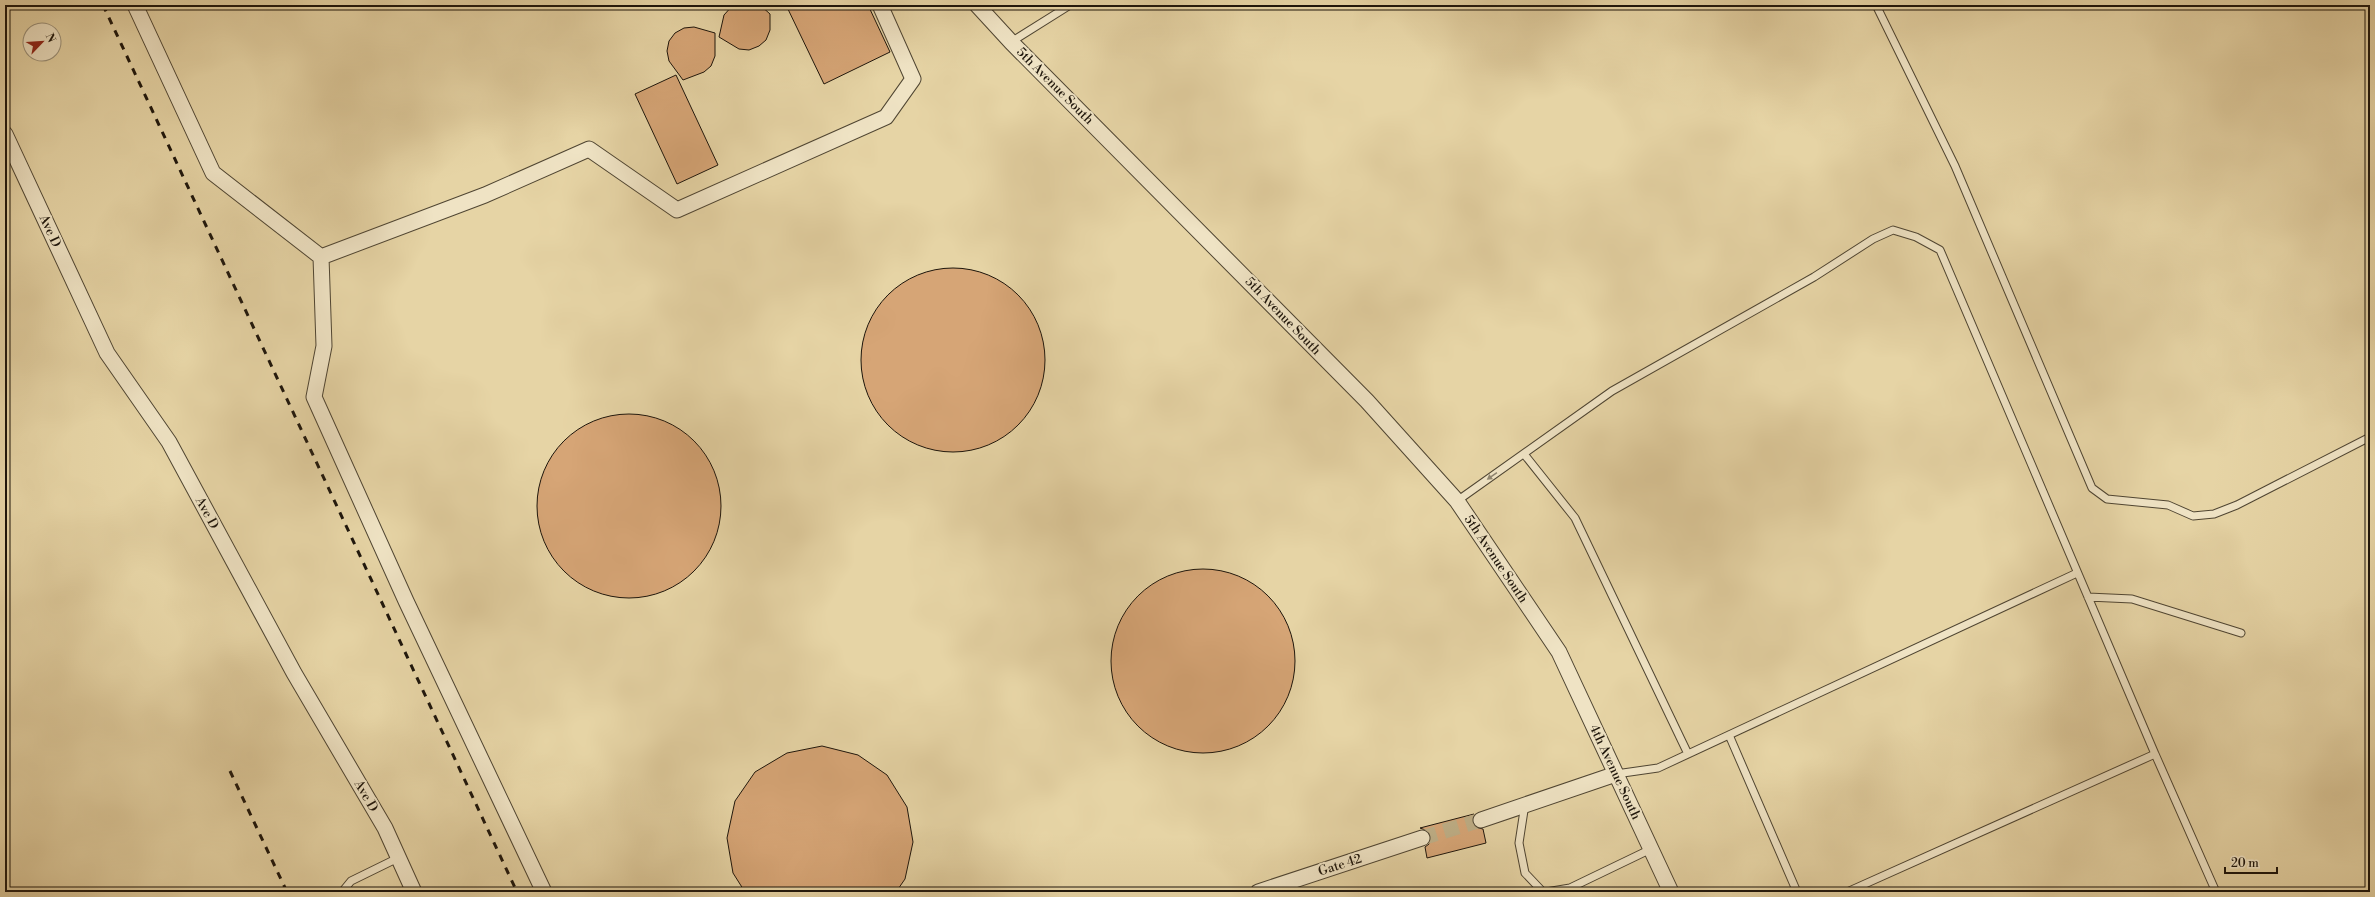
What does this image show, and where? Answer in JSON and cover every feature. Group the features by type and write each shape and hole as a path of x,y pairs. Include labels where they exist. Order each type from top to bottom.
{"street":[{"path":"135,5 212,173 321,256"},
{"path":"321,256 485,195 590,149 677,210 886,117 913,79 880,5"},
{"name":"5th Avenue South","path":"977,5 1011,42 1367,401 1457,501 1559,652"},
{"name":"Ave D","path":"5,134 107,353 169,442 294,673 385,828 414,892"},
{"path":"321,256 324,346 314,397 406,601 544,892"},
{"name":"4th Avenue South","path":"1559,652 1672,892"},
{"path":"1481,820 1616,774"},
{"name":"Gate 42","path":"1258,892 1295,886 1422,838"}],"lane":[{"path":"1011,42 1070,5"},
{"path":"1876,5 1954,166 2092,488 2107,499 2168,505 2193,516 2214,514 2237,505 2370,437"},
{"path":"1457,501 1612,391 1814,277 1873,239 1893,230 1916,237 1940,250 2155,754 2216,892"},
{"path":"1524,454 1575,518 1688,754"},
{"path":"1616,774 1658,768 2077,572"},
{"path":"2088,597 2132,599 2241,633"},
{"path":"1729,735 1797,892"},
{"path":"1847,892 2155,754"},
{"path":"1525,804 1519,843 1525,874 1545,892 1570,888 1651,849"},
{"path":"342,892 351,881 398,858"}],"building":[{"path":"733,5 760,5 770,14 770,30 766,40 759,46 749,50 739,49 719,37 724,15"},
{"path":"786,5 868,5 890,52 824,84"},
{"path":"694,27 715,33 715,56 711,66 704,72 683,80 669,61 667,51 669,41 675,33 684,28"},
{"path":"676,75 718,165 677,184 635,94"},
{"path":"962,268 971,269 997,279 1012,289 1024,301 1034,316 1041,333 1044,342 1044,378 1034,404 1024,419 1012,431 997,441 971,451 944,452 935,451 909,441 894,431 882,419 872,404 862,378 861,351 862,342 872,316 882,301 894,289 909,279 935,269"},
{"path":"620,414 638,414 656,418 680,429 700,447 706,455 717,479 721,497 721,515 714,541 706,557 688,577 680,583 656,594 638,598 620,598 602,594 578,583 558,565 552,557 541,533 537,515 537,497 541,479 552,455 570,435 578,429 602,418"},
{"path":"1212,569 1221,570 1247,580 1262,590 1274,602 1284,617 1291,634 1294,643 1294,679 1284,705 1274,720 1262,732 1247,742 1221,752 1194,753 1185,752 1159,742 1144,732 1132,720 1122,705 1112,679 1111,652 1112,643 1122,617 1132,602 1144,590 1159,580 1185,570"},
{"path":"822,746 858,755 887,775 907,807 913,842 905,879 896,892 745,892 733,873 727,838 735,801 755,772 787,753"},
{"path":"1474,814 1473,823 1475,827 1483,829 1486,843 1427,858 1425,847 1429,844 1431,836 1428,831 1420,828"}],"tunnel":[{"path":"1422,838 1481,820"}],"railway":[{"path":"103,5 517,892"},
{"path":"230,771 287,892"}]}
